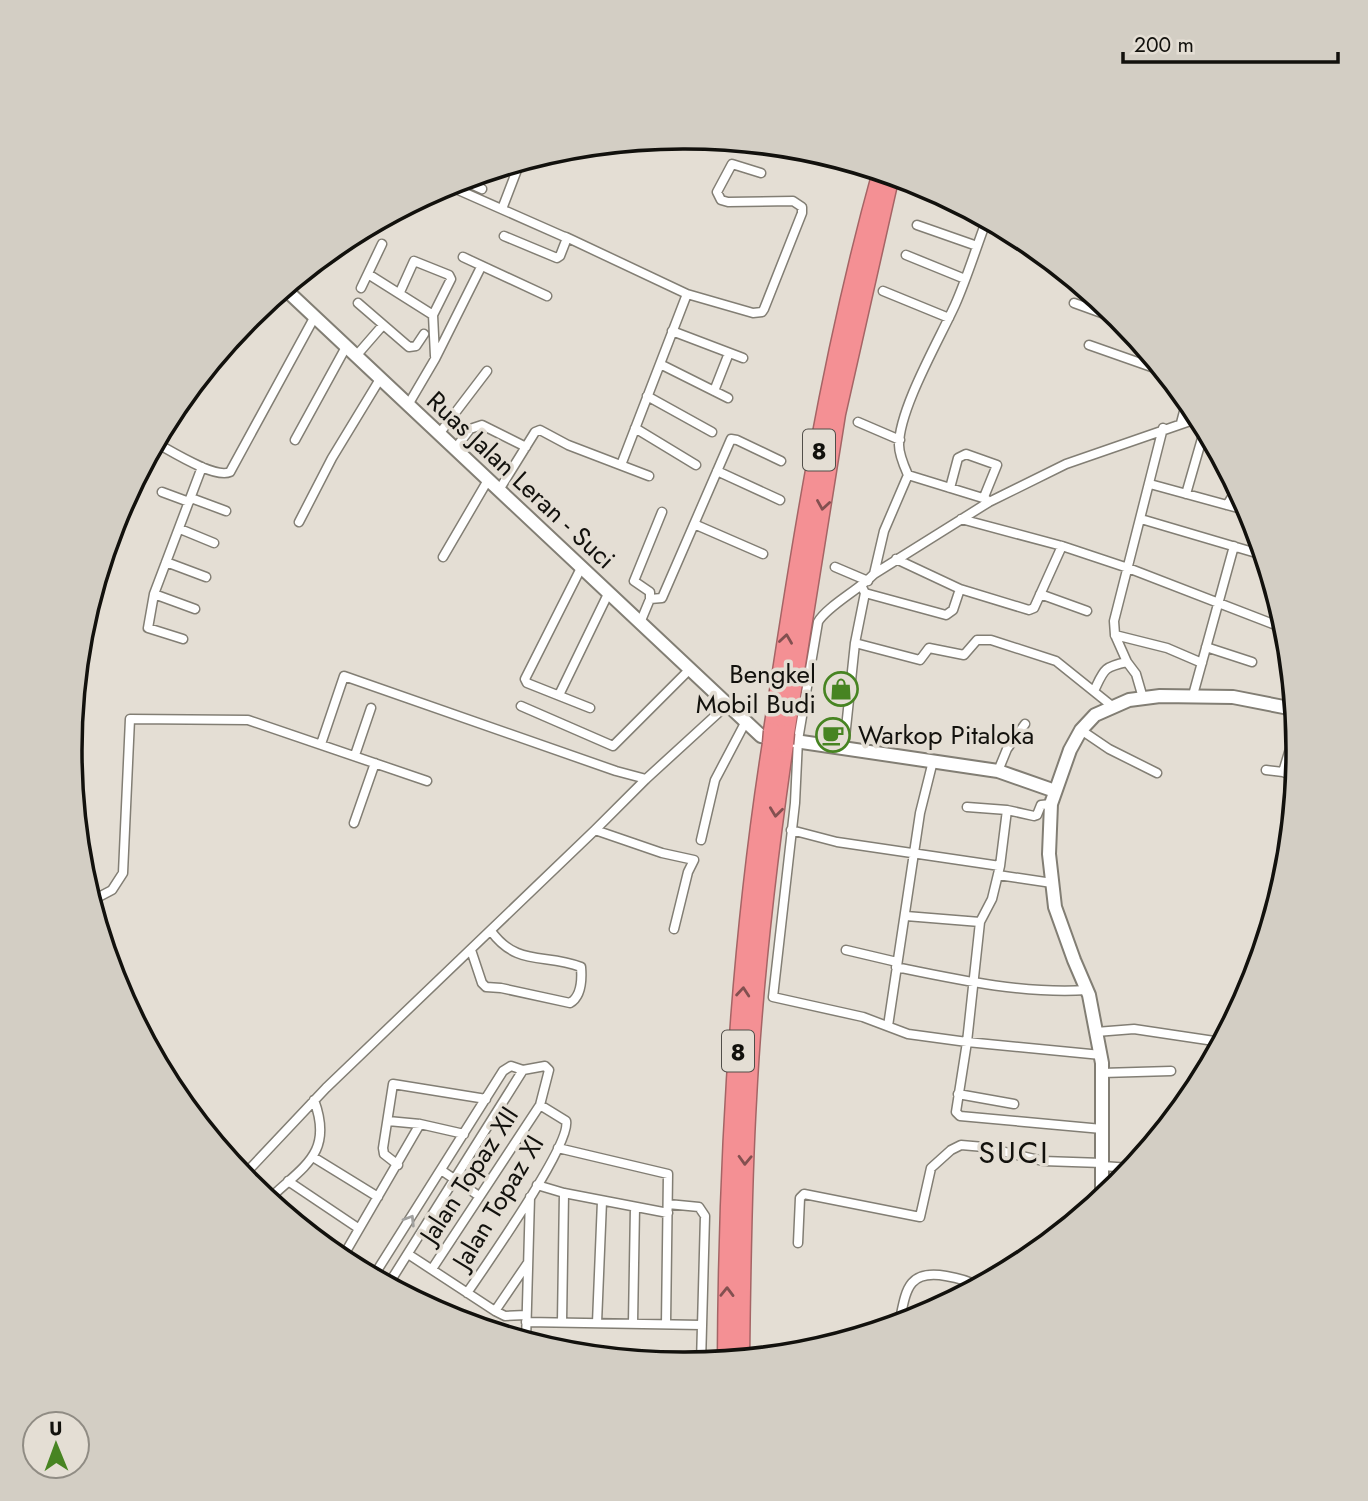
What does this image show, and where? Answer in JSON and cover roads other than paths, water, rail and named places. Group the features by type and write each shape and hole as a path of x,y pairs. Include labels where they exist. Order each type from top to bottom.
{"highway":[{"name":"8","path":"741,1349 743,1214 749,1083 789,615 825,416 848,305 879,182"},
{"name":"8","path":"726,1351 730,1195 739,1042 759,834 779,738 837,414 889,185"}],"main road":[{"name":"Ruas Jalan Leran - Suci","path":"291,295 728,704 745,723 779,738"},
{"path":"1102,1183 1101,1055 1087,990 1055,907 1049,854 1053,798 1070,750 1081,730 1095,715 1129,700 1193,695 1233,697 1284,707"},
{"path":"779,738 998,771 1053,798"}],"street":[{"path":"463,192 687,294 753,313 762,312 802,213 802,207 793,201 721,200 717,192 732,164 761,173"},
{"path":"502,209 516,173"},
{"path":"476,187 482,189"},
{"path":"917,225 977,246"},
{"path":"844,747 855,643 867,584 884,531 908,475 901,457 900,440 912,397 949,318 984,228"},
{"path":"504,236 557,258 560,257 566,237"},
{"path":"361,288 382,244"},
{"path":"906,255 965,279"},
{"path":"463,257 547,296"},
{"path":"400,292 414,261 449,275 451,279 433,315 435,359"},
{"path":"408,405 435,359 481,267"},
{"path":"368,274 433,315"},
{"path":"883,291 949,318"},
{"path":"621,465 687,294"},
{"path":"358,303 409,347 416,346 424,334"},
{"path":"1074,303 1094,310"},
{"path":"165,447 202,467 223,474 232,470 314,318"},
{"path":"356,356 383,325"},
{"path":"672,331 743,358"},
{"path":"434,336 444,341"},
{"path":"1089,345 1142,361"},
{"path":"295,440 346,347"},
{"path":"715,391 729,353"},
{"path":"660,363 728,398"},
{"path":"439,434 487,371"},
{"path":"299,522 332,458 380,379"},
{"path":"647,396 712,432"},
{"path":"1181,423 1183,414"},
{"path":"1101,1055 908,1034 863,1017 773,997 771,994 791,830 779,738 820,618 896,559 961,519 987,499 1066,464 1187,421"},
{"path":"858,422 900,440"},
{"path":"456,449 470,429 482,425 526,447"},
{"path":"635,428 696,465"},
{"path":"1143,698 1136,674 1127,662 1115,635 1114,621 1163,428"},
{"path":"499,490 535,432 544,431 568,445 649,476"},
{"path":"650,599 663,598 733,439 781,461"},
{"path":"1186,494 1201,443"},
{"path":"950,488 958,458 966,454 997,465 987,499"},
{"path":"183,639 148,629 154,594 202,467"},
{"path":"717,471 780,500"},
{"path":"908,475 987,499"},
{"path":"443,557 488,480"},
{"path":"1150,484 1234,507"},
{"path":"162,492 226,511"},
{"path":"1227,505 1231,499"},
{"path":"640,623 650,599 650,592 634,581 662,513"},
{"path":"961,519 1062,546 1128,568 1272,623"},
{"path":"1141,519 1252,552"},
{"path":"694,524 763,554"},
{"path":"180,529 214,543"},
{"path":"896,559 960,589 1029,610 1034,608 1062,546"},
{"path":"1193,695 1234,546"},
{"path":"166,562 206,577"},
{"path":"835,567 867,584 946,615 953,610 960,589"},
{"path":"581,569 525,678 527,683 590,708"},
{"path":"154,594 195,609"},
{"path":"559,695 608,594"},
{"path":"1040,594 1087,611"},
{"path":"1115,635 1167,648 1202,663"},
{"path":"855,643 920,660 929,648 964,655 977,640 991,640 1056,661 1112,706"},
{"path":"1206,647 1252,662"},
{"path":"1094,691 1107,667 1127,662"},
{"path":"521,706 613,746 689,670"},
{"path":"321,744 344,676 615,771 646,779"},
{"path":"251,1168 314,1100 646,779 728,704"},
{"path":"355,755 371,708"},
{"path":"101,896 112,890 123,873 130,719 248,720 427,781"},
{"path":"701,840 715,780 745,723"},
{"path":"998,771 1007,749 1024,724"},
{"path":"1081,730 1109,749 1157,773"},
{"path":"888,1026 920,813 933,761"},
{"path":"354,823 375,763"},
{"path":"1266,770 1283,772 1285,764"},
{"path":"967,807 1007,810 1034,816 1041,805 1053,798"},
{"path":"1007,810 999,870 992,898 980,922 967,1042 956,1112 960,1116 1102,1129"},
{"path":"596,830 662,853 694,860 688,872 674,929"},
{"path":"791,830 837,842 914,853 1052,883"},
{"path":"906,916 980,922"},
{"path":"471,950 482,983 486,987 570,1003 575,1001 579,991 581,967 515,953 500,944 491,931"},
{"path":"846,950 973,982 1055,992 1087,990"},
{"path":"1096,1032 1134,1029 1211,1040"},
{"path":"378,1269 506,1068 511,1066 523,1070 393,1277"},
{"name":"Jalan Topaz XII","path":"432,1269 540,1105 549,1070 545,1066 523,1070"},
{"path":"1102,1073 1171,1071"},
{"path":"398,1165 384,1154 383,1148 393,1084 486,1099"},
{"path":"958,1094 1014,1104"},
{"path":"276,1193 313,1157 320,1146 320,1119 314,1100"},
{"name":"Jalan Topaz XI","path":"467,1293 530,1197 558,1148 567,1122 540,1105"},
{"path":"388,1121 421,1124 464,1134"},
{"path":"347,1249 421,1124"},
{"path":"798,1243 800,1198 804,1194 920,1217 931,1168 951,1150 961,1145 984,1147 1043,1161 1118,1167"},
{"path":"558,1148 665,1172 669,1176 666,1324"},
{"path":"313,1157 378,1197"},
{"path":"442,1170 479,1196"},
{"path":"288,1181 359,1228"},
{"path":"537,1185 635,1207 699,1207 705,1216 701,1352"},
{"path":"562,1322 564,1193"},
{"path":"526,1331 530,1197"},
{"path":"597,1324 602,1201"},
{"path":"633,1323 635,1207"},
{"path":"408,1254 505,1316 597,1324 702,1325"},
{"path":"495,1311 528,1262"},
{"path":"903,1310 908,1289 915,1279 925,1274 967,1281"}],"place":[{"name":"Bengkel Mobil Budi","path":"841,689"},
{"name":"Warkop Pitaloka","path":"833,735"}],"district":[{"name":"SUCI","path":"1014,1152"}]}
